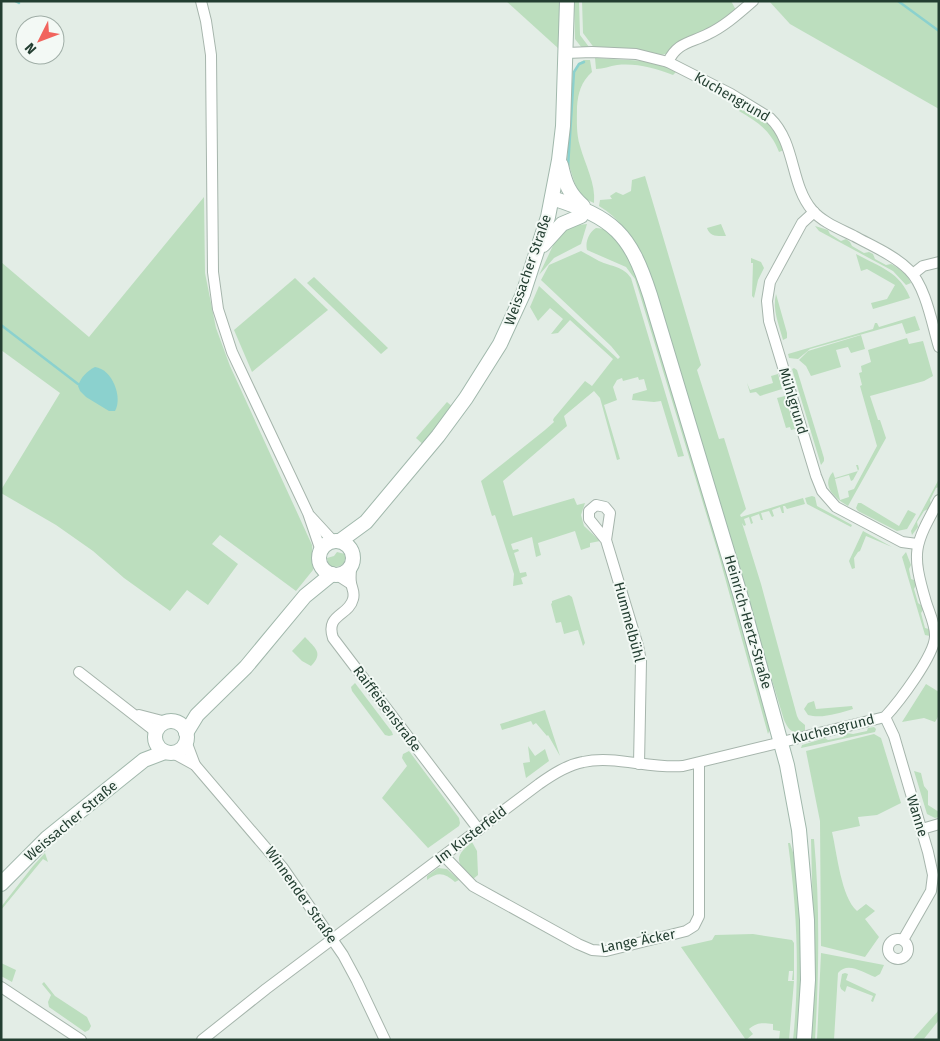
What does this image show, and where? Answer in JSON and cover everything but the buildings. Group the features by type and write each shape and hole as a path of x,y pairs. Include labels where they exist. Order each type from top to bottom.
{"main road":[{"name":"Weissacher Straße","path":"1,884 47,838 144,760 181,749 197,715 246,667 305,596 335,575 346,572 351,568 354,558 353,551 366,522 438,436 479,380 510,325 523,294 551,203 563,126 567,1"},
{"path":"559,160 570,194 596,215"},
{"path":"551,203 581,216 609,223"},
{"name":"Heinrich-Hertz-Straße","path":"551,203 581,207 609,223 634,253 645,279 740,594 782,742 794,800 804,881 808,948 804,1040"},
{"path":"538,250 562,224 581,216"},
{"name":"Weissacher Straße","path":"305,596 326,543 337,541 366,522"},
{"path":"337,541 348,544 353,551"},
{"path":"321,558 324,570 335,575"},
{"name":"Weissacher Straße","path":"144,760 158,728 171,722 197,715"},
{"path":"171,722 184,728 186,737"},
{"path":"155,736 159,747 169,752"}],"street":[{"path":"201,1 211,56 213,272 218,309 232,352 308,513 321,558"},
{"path":"668,62 679,46 709,34 753,1"},
{"name":"Kuchengrund","path":"566,53 636,54 668,62 731,94 775,122 785,139 805,198 814,212 824,220 902,264 913,274 923,295 939,347"},
{"name":"Mühlgrund","path":"814,212 802,224 770,282 767,301 769,321 816,476 822,491 836,507 902,542 917,544"},
{"path":"913,274 923,266 939,262"},
{"name":"Kuchengrund","path":"782,742 885,716 894,707 922,668 937,640 915,559 917,544 939,500"},
{"path":"308,513 337,541"},
{"name":"Hummelbühl","path":"606,540 641,661 638,764"},
{"name":"Raiffeisenstraße","path":"351,568 351,584 354,592 353,601 333,621 333,638 478,830"},
{"path":"335,575 351,584"},
{"path":"79,672 133,714 155,736"},
{"path":"133,714 171,722"},
{"name":"Wanne","path":"885,716 894,736 931,864 931,891 904,940"},
{"name":"Winnender Straße","path":"186,737 195,765"},
{"name":"Im Kusterfeld","path":"202,1040 266,988 552,775 585,761 596,760 664,767 699,763 782,742"},
{"name":"Winnender Straße","path":"169,752 195,765 274,856 333,939 357,981 385,1040"},
{"name":"Lange Äcker","path":"444,856 473,886 592,950 606,951 686,932 694,926 699,916 699,763"},
{"path":"922,829 939,824"},
{"path":"1,987 82,1040"}],"green space":[{"path":"506,1 561,1 559,49"},
{"path":"574,1 579,1 580,35 589,47 582,48 575,39"},
{"path":"582,1 731,1 736,10 721,22 670,53 661,55 595,49 583,33"},
{"path":"769,1 939,1 939,109 790,24"},
{"path":"595,58 646,61 677,71 673,75 638,65 617,65 596,69"},
{"path":"584,60 590,60 592,72 585,80 579,92 577,131 592,181 594,203 581,197 569,165 567,165 574,73 579,63"},
{"path":"741,109 752,116 755,114 765,121 776,134 784,150 779,152 768,133 758,123 739,111"},
{"path":"645,176 701,365 697,370 719,439 724,438 746,509 740,515 741,517 803,498 805,504 787,509 783,506 784,513 782,513 780,507 772,510 774,516 772,517 769,511 761,513 763,520 761,520 759,514 751,517 753,523 751,524 749,517 744,519 746,525 744,526 742,523 761,584 797,716 805,725 805,732 797,733 792,731 784,720 655,292 640,255 627,233 610,214 599,206 600,200 612,199 610,196 616,192 623,195 631,191 632,180"},
{"path":"204,197 205,273 216,328 230,366 312,545 313,570 296,591 220,535 212,544 238,564 208,605 187,590 170,611 124,578 93,551 56,525 1,493 1,490 60,393 1,350 1,262 89,337"},
{"path":"577,222 578,225 587,224 581,244 554,258 539,275 559,233"},
{"path":"721,224 726,236 717,236 708,231 707,228"},
{"path":"815,226 828,230 830,234 841,241 846,239 852,246 864,253 869,252 873,254 875,259 886,265 891,264 900,269 911,283 906,285 893,271 819,231"},
{"path":"596,228 612,234 632,258 727,559 770,729 768,734 719,556 635,279 626,267 587,250 588,238"},
{"path":"581,251 599,261 621,269 631,278 684,456 678,457 661,401 632,400 633,394 647,390 644,379 639,380 638,377 623,381 622,378 617,380 613,387 617,400 604,405 620,459 617,460 600,398 594,391 564,416 567,426 503,481 513,516 574,498 577,505 585,503 581,515 584,526 600,541 590,543 590,547 581,550 575,531 538,543 541,555 536,557 532,537 511,544 513,550 518,549 519,551 514,553 520,573 526,572 527,576 521,578 523,584 513,586 514,574 495,515 492,516 481,481 554,422 554,418 585,381 592,386 613,359 570,320 558,333 551,334 563,319 550,308 538,321 530,307 539,286 618,359 620,357 611,346 541,280 549,265"},
{"path":"856,254 895,276 906,289 910,298 873,309 871,303 887,299 895,285 867,269 861,271"},
{"path":"751,258 761,262 764,268 758,280 754,298 752,296 753,263 751,263"},
{"path":"314,277 388,348 381,354 307,283"},
{"path":"295,278 328,310 252,372 234,330"},
{"path":"776,294 787,333 787,338 783,340 775,311"},
{"path":"915,316 920,330 906,334 902,323 810,349 798,359 789,358 788,354 873,329 875,323 879,327"},
{"path":"861,335 865,349 851,353 848,347 836,350 841,367 811,376 806,366 799,360 808,351"},
{"path":"907,338 909,344 923,341 933,376 924,381 870,396 886,438 848,506 839,500 831,492 828,482 829,477 833,472 835,478 858,471 851,481 849,475 835,479 840,500 849,497 848,491 854,489 877,446 860,386 862,385 859,373 862,372 861,366 871,362 868,350"},
{"path":"792,369 797,370 824,458 821,465"},
{"path":"778,374 782,389 760,396 756,392 750,393 747,383 750,390 773,383 771,376"},
{"path":"785,396 795,429 791,430 790,427 786,428 777,398"},
{"path":"447,402 455,409 426,447 416,438"},
{"path":"939,479 939,487 936,488 930,500 931,505 924,511 917,522 918,527 912,535 911,531"},
{"path":"815,497 817,506 852,525 851,527 807,504 805,498"},
{"path":"858,503 899,526 908,510 916,514 907,529 897,531 858,511 856,508"},
{"path":"863,531 892,547 866,536 860,551 854,558 855,568 852,569 849,561"},
{"path":"337,552 345,554 345,560 341,565 333,567 329,565 327,558 334,556"},
{"path":"906,552 911,565 909,569 911,579 914,580 916,585 914,589 918,603 922,606 923,610 921,613 925,628 929,629 930,636 925,635 902,557"},
{"path":"569,595 572,597 585,643 583,646 578,630 564,634 561,622 556,623 551,604 552,601"},
{"path":"305,637 317,651 317,658 311,666 302,661 292,651"},
{"path":"355,683 393,735 385,735 352,691 351,687"},
{"path":"926,684 939,692 939,715 935,722 924,718 902,722"},
{"path":"814,701 816,709 852,706 853,709 825,716 808,715 804,709 808,703"},
{"path":"545,710 560,756 548,735 536,723 533,725 531,721 502,730 500,724"},
{"path":"874,727 876,729 875,732 801,748 802,745 825,738 828,740 843,737 846,733 853,734 867,731 868,728"},
{"path":"874,734 881,738 901,803 877,815 858,817 860,826 832,832 847,896 857,911 866,904 875,911 865,919 879,937 865,957 821,946 820,821 806,751"},
{"path":"528,746 535,756 545,749 549,761 526,778 523,763 530,762"},
{"path":"409,751 459,818 460,823 459,826 428,848 382,798 407,766 402,758 403,754"},
{"path":"914,771 921,773 924,786 928,791 928,805 939,812 939,817 935,818 927,814"},
{"path":"811,839 814,839 818,914 815,1040 810,1040 813,919"},
{"path":"472,842 477,851 478,875 473,879 463,869 459,860 461,852"},
{"path":"788,843 790,843 796,862 804,946 799,1040 793,1040 797,966 794,893"},
{"path":"45,853 48,862 43,859 1,910 1,907"},
{"path":"438,868 447,869 459,880 455,882 448,877 438,874 427,880 427,876"},
{"path":"753,934 792,940 794,943 794,980 792,980 793,971 789,971 788,981 794,981 789,1040 779,1040 780,1031 773,1030 773,1024 763,1023 749,1029 753,1034 746,1040 681,947 712,940 715,935"},
{"path":"821,953 884,965 880,974 875,977 851,968 846,968 838,973 834,1040 817,1040"},
{"path":"1,963 16,970 12,982 1,976"},
{"path":"842,974 848,974 846,980 876,994 873,1002 871,1001 873,996 847,986 845,992 841,989"},
{"path":"44,982 55,996 87,1017 91,1026 89,1030 85,1032 49,1007 48,1002 51,995 42,984"},
{"path":"939,1010 939,1020 923,1040 912,1040"}],"water":[{"path":"95,367 106,373 114,384 118,398 115,411 109,411 86,397 80,391 78,386 81,380 87,372"}],"waterway":[{"path":"15,1 19,3"},
{"path":"898,1 939,31"},
{"path":"568,167 574,72 579,64 584,62"},
{"path":"1,325 78,384"}]}
